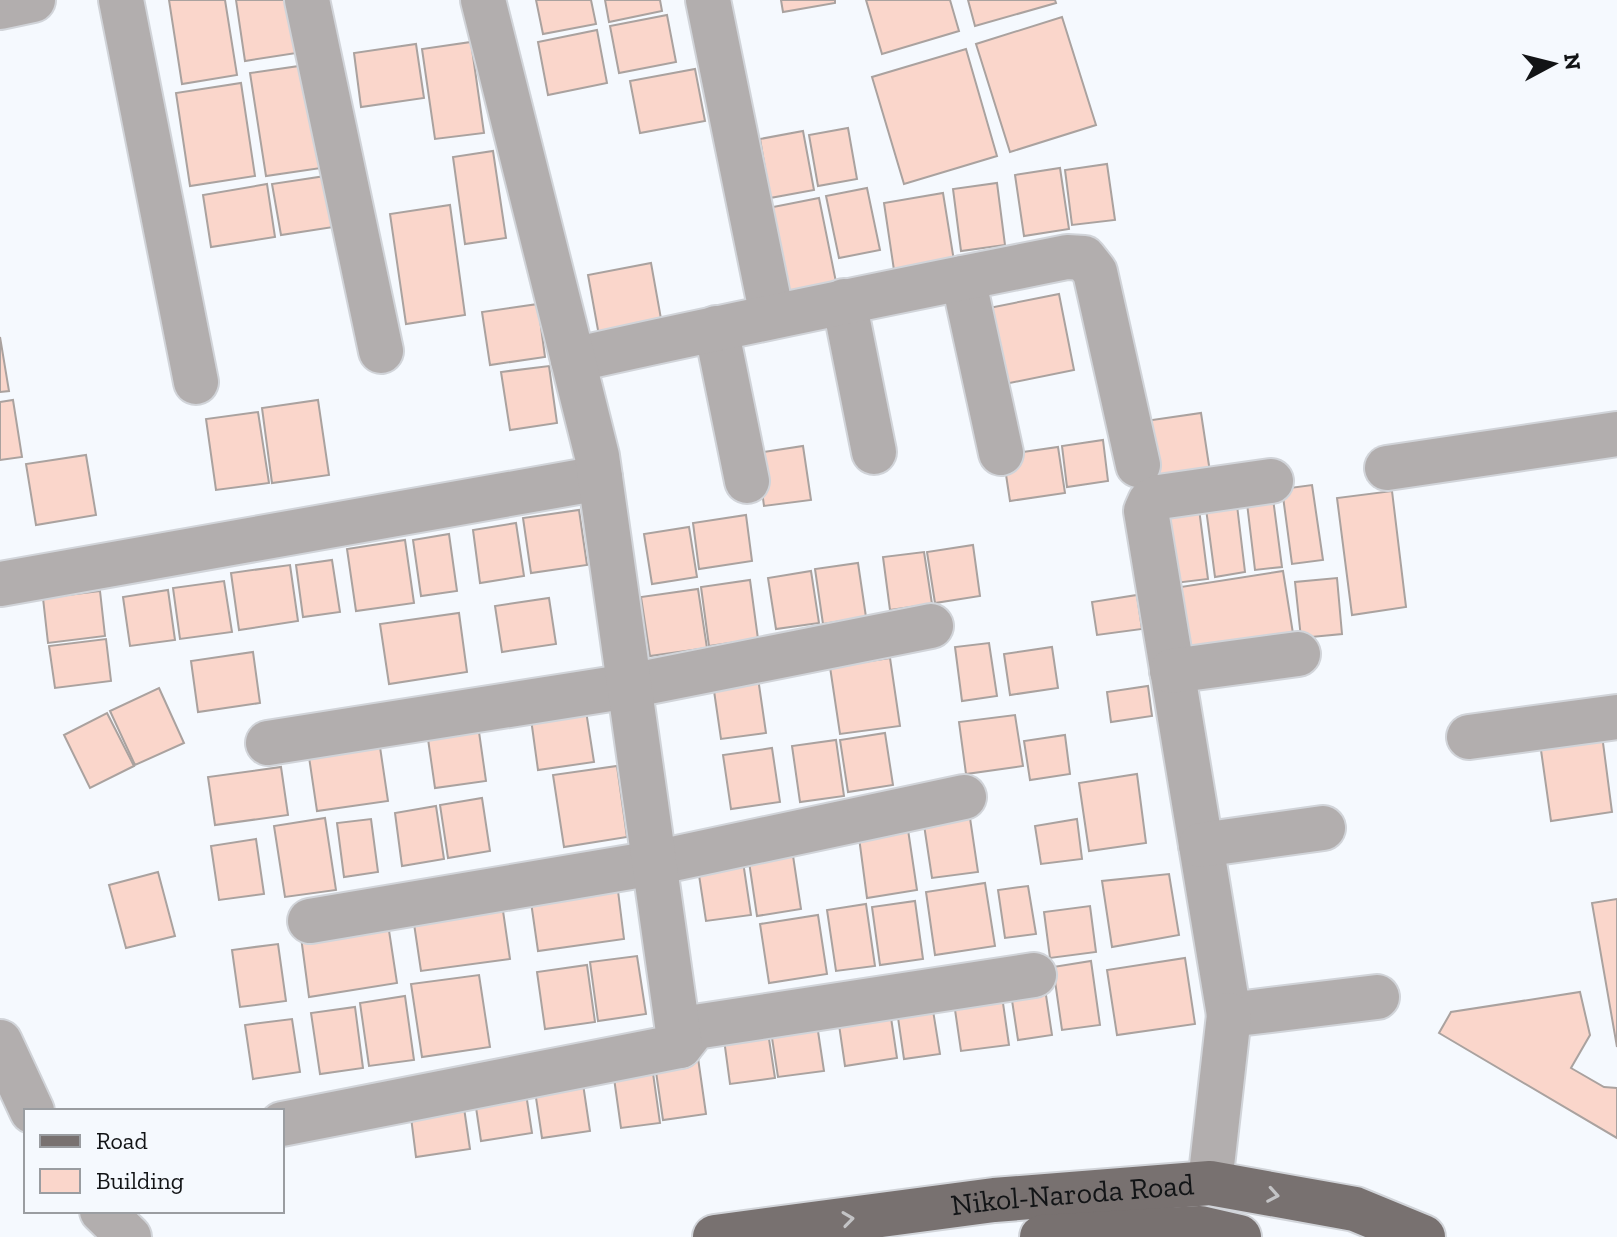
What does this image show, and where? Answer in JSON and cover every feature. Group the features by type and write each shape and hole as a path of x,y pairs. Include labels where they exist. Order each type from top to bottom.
{"main road":[{"name":"Nikol-Naroda Road","path":"715,1237 994,1200 1210,1183 1355,1209 1423,1237"},
{"path":"1042,1237 1200,1228 1239,1237"}],"street":[{"path":"0,7 33,0"},
{"path":"121,0 196,382"},
{"path":"307,0 381,351"},
{"path":"483,0 597,456 680,1046"},
{"path":"708,0 772,316"},
{"path":"573,360 844,301 1067,257 1084,258 1095,272 1138,465"},
{"path":"963,278 1001,453"},
{"path":"844,301 874,452"},
{"path":"716,328 747,481"},
{"path":"1387,468 1617,434"},
{"path":"0,584 600,478"},
{"path":"1210,1183 1229,1015 1146,511 1150,502 1159,497 1271,481"},
{"path":"268,743 629,686 931,626"},
{"path":"1172,671 1298,654"},
{"path":"1469,737 1617,717"},
{"path":"310,921 654,863 964,797"},
{"path":"1201,845 1323,828"},
{"path":"284,1124 680,1046 695,1027 1034,975"},
{"path":"1229,1015 1377,997"},
{"path":"0,1042 31,1109"},
{"path":"104,1213 129,1237"}],"building":[{"path":"169,0 225,0 237,75 182,84"},
{"path":"236,0 295,0 303,52 245,61"},
{"path":"536,0 591,0 596,24 543,34"},
{"path":"605,0 660,0 662,11 609,22"},
{"path":"781,0 835,0 835,3 783,12"},
{"path":"866,0 950,0 959,31 882,54"},
{"path":"968,0 1055,0 1056,3 975,26"},
{"path":"667,15 676,62 619,73 610,26"},
{"path":"1062,17 1096,125 1010,152 976,44"},
{"path":"597,30 607,83 548,95 538,42"},
{"path":"471,42 484,133 435,139 422,49"},
{"path":"416,44 424,98 361,107 354,53"},
{"path":"966,49 997,156 904,184 872,77"},
{"path":"313,64 328,167 266,176 250,73"},
{"path":"695,69 705,121 640,133 630,81"},
{"path":"241,83 255,176 190,186 176,93"},
{"path":"848,128 857,179 818,186 809,135"},
{"path":"803,131 814,190 770,198 760,139"},
{"path":"493,151 506,238 465,244 453,157"},
{"path":"1107,164 1115,220 1072,225 1065,170"},
{"path":"1060,168 1069,229 1024,236 1015,175"},
{"path":"332,175 340,226 281,235 272,184"},
{"path":"997,183 1005,245 961,251 953,189"},
{"path":"267,184 275,237 211,247 203,195"},
{"path":"867,188 880,250 839,258 826,196"},
{"path":"943,193 954,261 894,270 884,203"},
{"path":"819,198 837,287 785,297 768,208"},
{"path":"450,205 465,315 406,324 390,214"},
{"path":"651,263 663,330 600,341 588,275"},
{"path":"1059,294 1074,370 995,386 979,310"},
{"path":"538,304 545,357 490,365 482,312"},
{"path":"0,337 9,391 0,392"},
{"path":"549,366 557,423 510,430 501,372"},
{"path":"13,400 22,457 0,460 0,402"},
{"path":"318,400 329,475 272,483 262,408"},
{"path":"258,412 269,483 216,490 206,419"},
{"path":"1201,413 1210,472 1154,480 1145,421"},
{"path":"1103,440 1108,481 1067,487 1062,446"},
{"path":"803,446 811,500 764,506 757,453"},
{"path":"1058,447 1065,493 1010,501 1003,455"},
{"path":"86,455 96,515 36,525 26,464"},
{"path":"1312,485 1323,560 1292,564 1282,489"},
{"path":"1272,491 1282,567 1255,570 1246,495"},
{"path":"1392,491 1406,607 1352,615 1337,498"},
{"path":"1236,497 1245,572 1215,577 1205,501"},
{"path":"1198,501 1208,579 1167,584 1157,506"},
{"path":"579,510 587,565 531,573 523,518"},
{"path":"746,515 752,561 699,569 693,523"},
{"path":"516,523 524,576 480,583 473,530"},
{"path":"689,527 697,577 652,584 644,534"},
{"path":"449,534 457,591 421,596 413,540"},
{"path":"405,540 414,603 356,611 347,549"},
{"path":"973,545 980,596 935,603 927,552"},
{"path":"924,552 932,604 890,610 883,557"},
{"path":"332,560 340,612 303,617 296,565"},
{"path":"858,563 866,617 823,624 815,569"},
{"path":"290,565 298,621 239,630 231,573"},
{"path":"811,571 819,623 776,629 768,578"},
{"path":"1283,571 1295,646 1179,664 1168,589"},
{"path":"1337,578 1342,634 1301,638 1295,582"},
{"path":"750,580 758,639 709,646 701,587"},
{"path":"224,581 232,632 180,639 173,588"},
{"path":"698,589 707,648 650,656 641,597"},
{"path":"168,590 175,640 130,646 123,597"},
{"path":"100,591 105,636 48,643 43,598"},
{"path":"1137,595 1142,629 1097,635 1092,602"},
{"path":"549,598 556,644 502,652 495,606"},
{"path":"459,613 467,672 389,684 380,624"},
{"path":"106,639 111,681 55,688 49,646"},
{"path":"989,643 997,696 962,701 955,647"},
{"path":"1052,647 1058,688 1010,695 1004,654"},
{"path":"253,652 260,703 198,712 191,661"},
{"path":"890,658 900,726 840,734 830,667"},
{"path":"758,678 766,733 721,739 713,684"},
{"path":"1148,686 1152,716 1111,722 1107,692"},
{"path":"159,688 184,743 135,765 110,711"},
{"path":"586,711 594,762 538,770 531,719"},
{"path":"107,713 134,766 90,788 64,735"},
{"path":"1015,715 1023,766 966,774 959,722"},
{"path":"479,732 486,781 435,788 428,739"},
{"path":"885,733 893,785 848,792 840,740"},
{"path":"1065,735 1070,774 1030,780 1024,741"},
{"path":"1602,735 1612,812 1551,821 1540,743"},
{"path":"836,740 844,796 800,802 792,746"},
{"path":"380,747 388,801 317,811 309,757"},
{"path":"772,748 780,802 731,809 723,755"},
{"path":"617,766 627,837 564,847 553,775"},
{"path":"281,767 288,815 215,825 208,777"},
{"path":"1137,774 1146,843 1089,851 1079,783"},
{"path":"482,798 490,851 448,858 440,805"},
{"path":"436,806 444,859 402,866 395,813"},
{"path":"325,818 336,890 285,897 274,826"},
{"path":"970,818 978,872 932,878 924,825"},
{"path":"371,819 378,872 344,877 337,823"},
{"path":"1077,819 1082,859 1041,864 1035,826"},
{"path":"907,823 917,890 867,898 858,830"},
{"path":"256,839 264,894 219,900 211,846"},
{"path":"792,849 801,909 757,916 748,855"},
{"path":"742,855 751,915 706,921 697,862"},
{"path":"158,872 175,936 126,948 109,885"},
{"path":"1169,874 1179,935 1112,947 1102,881"},
{"path":"617,883 624,939 538,951 530,895"},
{"path":"985,883 995,946 935,955 926,892"},
{"path":"1028,886 1036,934 1005,938 998,890"},
{"path":"1617,899 1617,1047 1592,903"},
{"path":"915,901 923,959 880,965 872,907"},
{"path":"502,904 510,959 421,971 413,917"},
{"path":"866,904 875,966 836,971 827,910"},
{"path":"1090,906 1096,952 1050,958 1044,912"},
{"path":"818,915 827,974 769,983 760,924"},
{"path":"388,924 397,983 309,997 301,937"},
{"path":"278,944 286,1001 240,1007 232,950"},
{"path":"637,956 646,1014 598,1021 590,962"},
{"path":"1185,958 1195,1024 1117,1035 1107,970"},
{"path":"1091,961 1100,1025 1062,1030 1053,967"},
{"path":"587,965 595,1022 545,1029 537,972"},
{"path":"479,975 490,1047 422,1057 411,984"},
{"path":"1044,982 1052,1035 1018,1040 1010,987"},
{"path":"1001,989 1009,1045 961,1051 953,996"},
{"path":"1580,992 1590,1035 1571,1068 1604,1087 1617,1088 1617,1138 1439,1033 1451,1012"},
{"path":"405,996 414,1060 369,1066 360,1003"},
{"path":"931,998 940,1054 904,1059 896,1004"},
{"path":"889,1004 897,1058 845,1066 837,1011"},
{"path":"355,1007 363,1068 320,1074 311,1013"},
{"path":"816,1018 824,1071 778,1077 770,1025"},
{"path":"292,1019 300,1072 253,1079 245,1025"},
{"path":"767,1026 775,1078 730,1084 723,1032"},
{"path":"698,1058 706,1114 663,1120 655,1065"},
{"path":"652,1066 660,1123 621,1128 613,1071"},
{"path":"583,1084 590,1131 542,1138 535,1091"},
{"path":"525,1087 532,1133 481,1141 474,1094"},
{"path":"463,1101 470,1149 416,1157 410,1109"}]}
